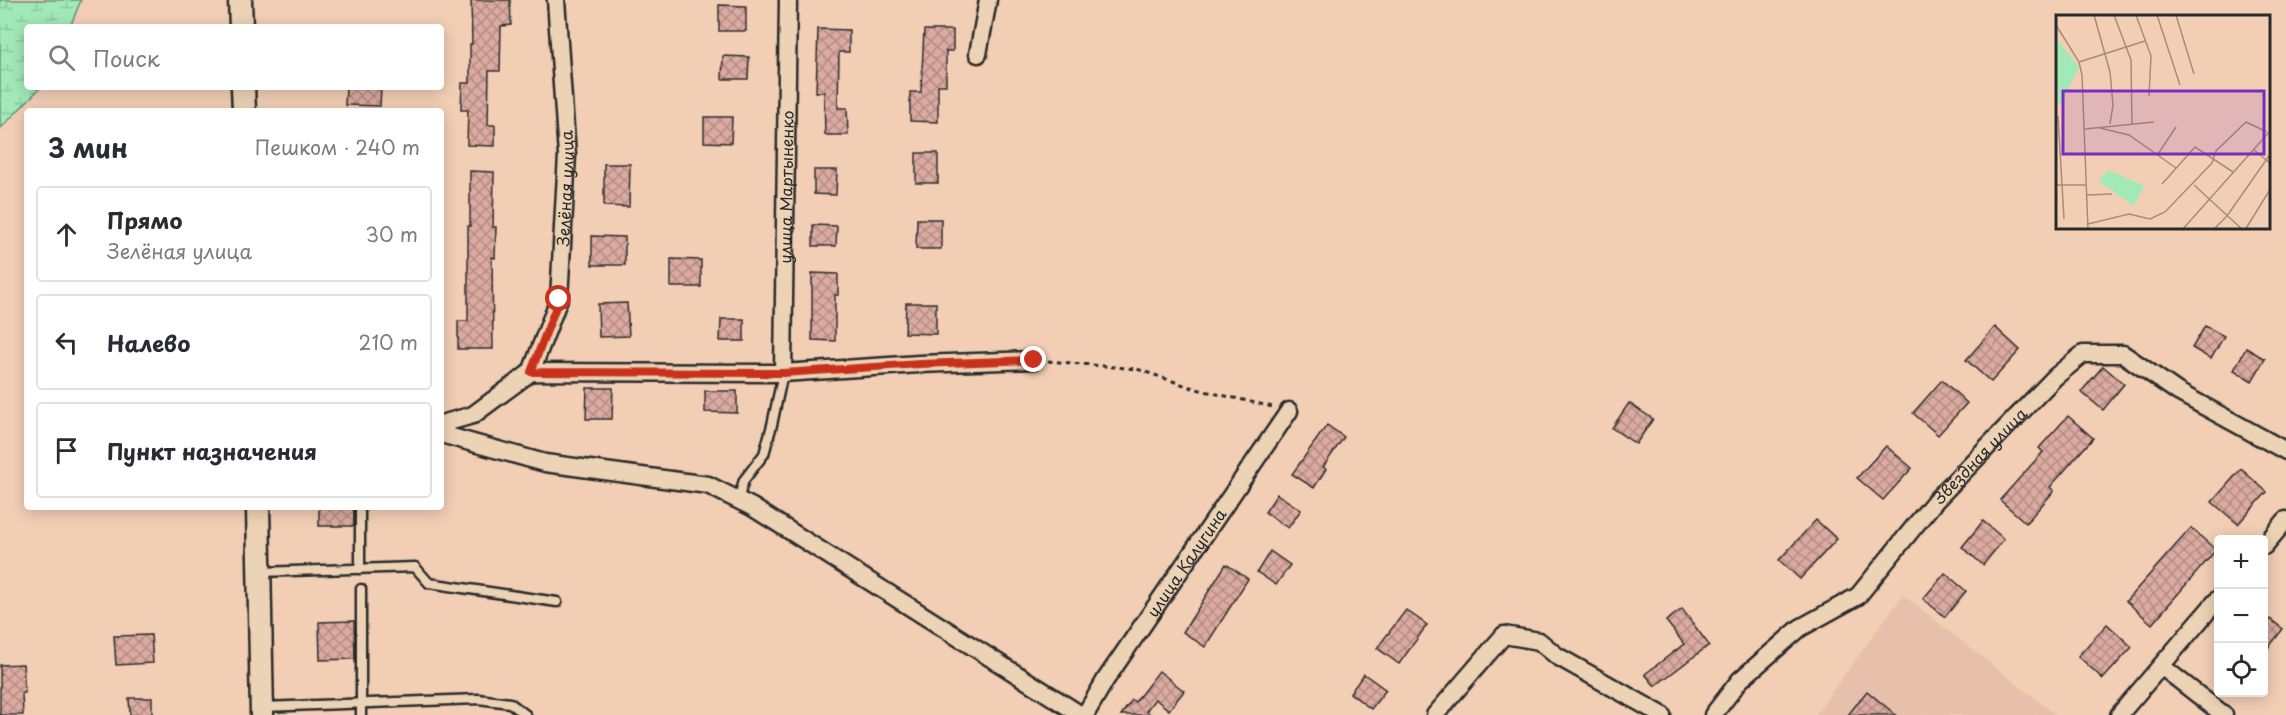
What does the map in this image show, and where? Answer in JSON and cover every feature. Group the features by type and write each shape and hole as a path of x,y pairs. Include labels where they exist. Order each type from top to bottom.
{"main road":[{"path":"240,0 241,24"},
{"path":"243,90 244,108"},
{"path":"258,510 262,711"}],"street":[{"name":"Зелёная улица","path":"531,372 559,299 560,288 567,155 556,0"},
{"name":"улица Мартыненко","path":"783,373 788,0"},
{"path":"978,54 988,0"},
{"name":"Звёздная улица","path":"1713,715 1740,680 1800,628 1858,596 1935,501 2055,377 2083,354 2123,354 2178,392 2286,451"},
{"path":"444,423 473,415 531,372 783,373 920,364 1034,360"},
{"name":"улица Калугина","path":"1083,715 1289,411"},
{"path":"444,435 545,463 708,485 752,507 1083,715"},
{"path":"2268,541 2286,520"},
{"path":"2119,715 2214,603"},
{"path":"1435,715 1504,635 1539,641 1557,656 1662,715"},
{"path":"2161,666 2224,715"}],"lane":[{"path":"738,500 744,480 764,454 783,373"},
{"path":"360,510 360,568"},
{"path":"259,572 415,567 429,583 557,602"},
{"path":"361,589 361,715"},
{"path":"262,711 360,703 478,699 510,704 526,715"}],"path":[{"path":"1034,360 1137,369 1196,389 1289,411"}],"shaded area":[{"path":"1903,595 2056,715 1815,715"}],"green space":[{"path":"0,0 81,0 71,24 24,24 24,90 38,90 0,129"}],"building":[{"path":"471,0 510,0 511,25 501,26 500,71 489,71 488,125 495,125 495,146 467,145 468,110 461,110 462,83 470,83"},
{"path":"719,5 746,6 746,31 719,31"},
{"path":"818,29 849,30 849,52 839,52 838,108 847,108 848,135 825,135 824,92 816,92"},
{"path":"924,30 953,30 953,51 946,51 946,85 938,85 938,122 910,121 910,92 921,92"},
{"path":"723,56 749,57 748,79 722,79"},
{"path":"346,90 381,90 380,106 345,105"},
{"path":"704,117 732,117 731,143 704,142"},
{"path":"916,153 938,153 938,183 916,183"},
{"path":"604,164 630,164 629,207 604,206"},
{"path":"814,170 837,170 836,195 814,194"},
{"path":"470,171 494,172 493,227 496,227 495,258 492,257 493,349 458,349 458,321 468,321"},
{"path":"917,219 941,219 941,249 916,249"},
{"path":"813,225 837,226 836,246 813,246"},
{"path":"592,236 625,237 625,265 592,265"},
{"path":"671,259 701,260 701,287 671,287"},
{"path":"812,273 838,274 838,295 835,295 835,341 812,340"},
{"path":"627,303 629,336 599,337 598,304"},
{"path":"906,303 936,303 936,334 905,333"},
{"path":"721,319 744,319 744,341 720,341"},
{"path":"2205,326 2224,336 2211,359 2192,348"},
{"path":"1995,327 2020,350 1991,382 1966,360"},
{"path":"2246,348 2265,359 2252,381 2234,370"},
{"path":"2103,366 2124,384 2103,410 2081,392"},
{"path":"1942,380 1967,403 1938,435 1913,413"},
{"path":"587,388 613,388 612,419 586,419"},
{"path":"705,391 737,391 737,413 705,412"},
{"path":"1629,403 1653,419 1636,444 1612,428"},
{"path":"2068,416 2093,438 2050,487 2054,491 2026,523 2000,500 2043,452 2039,448"},
{"path":"1327,425 1344,437 1323,467 1326,469 1314,488 1292,474"},
{"path":"1886,446 1912,468 1883,500 1857,478"},
{"path":"2241,469 2267,492 2238,524 2212,502"},
{"path":"1277,494 1301,510 1288,528 1265,512"},
{"path":"319,510 354,510 354,526 319,526"},
{"path":"1816,520 1837,539 1800,579 1779,560"},
{"path":"1983,521 2004,539 1983,565 1962,547"},
{"path":"2191,528 2214,548 2214,552 2152,624 2126,601"},
{"path":"1270,551 1290,565 1276,585 1257,572"},
{"path":"1226,564 1248,579 1205,647 1183,632"},
{"path":"1945,573 1966,591 1945,617 1923,599"},
{"path":"1682,609 1709,645 1655,686 1645,674 1684,644 1666,621"},
{"path":"1406,610 1427,625 1399,664 1377,648"},
{"path":"2270,619 2283,629 2268,648 2268,643"},
{"path":"354,621 355,659 320,660 319,622"},
{"path":"2107,624 2132,647 2103,679 2078,656"},
{"path":"151,635 153,663 116,665 114,636"},
{"path":"23,664 25,693 22,693 23,715 0,715 0,665"},
{"path":"1159,671 1184,691 1169,710 1155,699 1146,711 1152,715 1121,715 1132,700 1135,702"},
{"path":"1364,674 1386,690 1371,709 1350,693"},
{"path":"1867,691 1896,715 1848,715"},
{"path":"129,698 152,698 152,715 130,715"}],"route":[{"path":"559,299 531,372 783,373 920,364 1034,360"}]}
